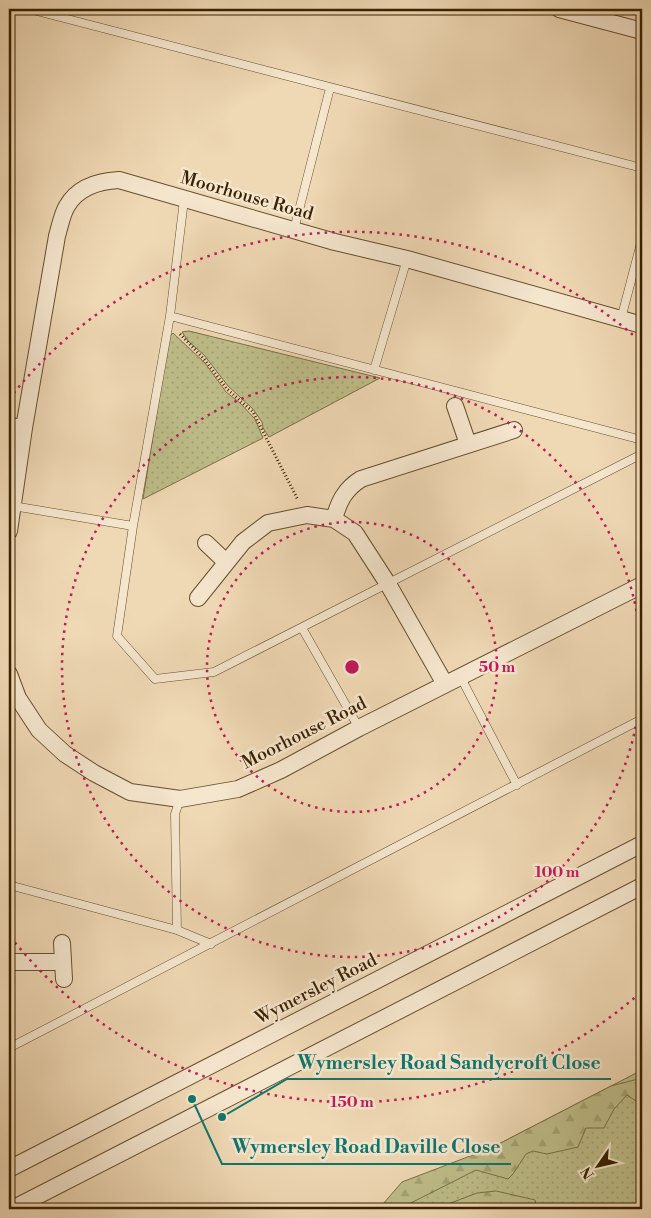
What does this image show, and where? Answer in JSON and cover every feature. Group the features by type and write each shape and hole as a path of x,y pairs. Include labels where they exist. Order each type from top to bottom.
{"street":[{"path":"559,9 642,31"},
{"name":"Moorhouse Road","path":"9,531 13,506 16,427 57,236 67,206 81,190 102,181 119,180 335,242 408,259 642,325"},
{"path":"455,406 468,444"},
{"path":"334,520 338,507 350,486 361,479 514,430"},
{"path":"198,598 243,542 268,523 306,515 334,520 354,533 388,584 445,684"},
{"path":"206,544 226,562"},
{"name":"Moorhouse Road","path":"9,674 18,698 39,730 65,754 94,773 130,792 180,799 238,790 281,770 460,676 642,585"},
{"name":"Wymersley Road","path":"9,1169 642,844"},
{"path":"12,1209 642,886"},
{"path":"62,943 64,979"},
{"path":"9,962 63,962"}],"lane":[{"path":"29,9 642,168"},
{"path":"294,230 330,88"},
{"path":"184,200 170,316 133,526 117,636 155,679 214,672 642,454"},
{"path":"621,319 642,239"},
{"path":"374,370 408,259"},
{"path":"170,316 642,440"},
{"path":"13,506 133,526"},
{"path":"302,628 359,728"},
{"path":"460,676 517,785"},
{"path":"9,1048 642,719"},
{"path":"176,930 175,814 180,799"},
{"path":"9,885 176,930 211,944"}],"path":[{"path":"170,316 179,333 204,358 227,389 253,412 306,515"}],"green space":[{"path":"189,331 380,378 269,437 253,409 228,386 204,355 188,341 182,332"},
{"path":"173,333 205,363 226,392 255,419 263,438 143,499 169,337"},
{"path":"642,1070 642,1209 373,1209"},
{"path":"642,1078 642,1105 627,1095 614,1109 604,1128 586,1128 578,1147 547,1154 533,1151 526,1154 508,1179 476,1170 399,1209 383,1204 402,1182 491,1148 611,1086"},
{"path":"496,1191 535,1200 537,1209 435,1209 477,1193"}],"place":[{"name":"Wymersley Road Daville Close","path":"192,1099"},
{"name":"Wymersley Road Sandycroft Close","path":"222,1117"}]}
